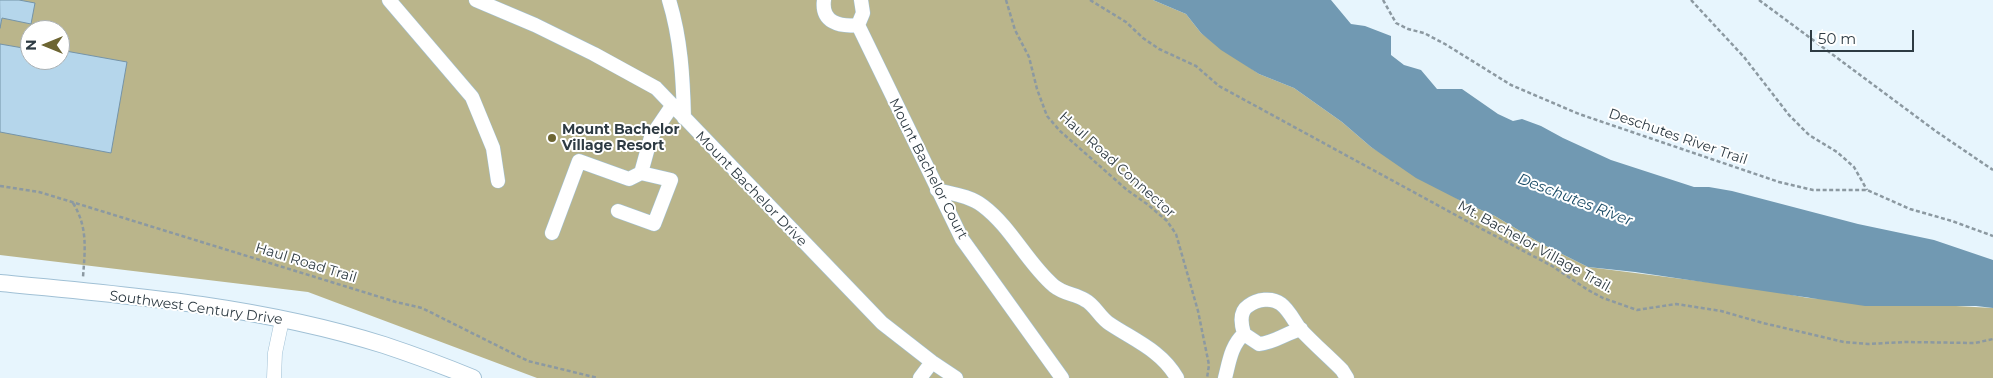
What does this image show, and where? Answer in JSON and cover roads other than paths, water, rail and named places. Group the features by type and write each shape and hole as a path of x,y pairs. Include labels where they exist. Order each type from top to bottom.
{"main road":[{"name":"Southwest Century Drive","path":"0,283 81,291 229,310 282,320 384,345 473,378"}],"street":[{"path":"389,0 472,98 493,148 498,182"},
{"name":"Mount Bachelor Drive","path":"476,0 543,30 656,88 882,323 956,378"},
{"path":"669,0 674,17 682,66 684,118"},
{"path":"824,0 823,8 827,18 847,27 858,26 863,12 861,0"},
{"name":"Mount Bachelor Court","path":"858,26 962,239 1062,378"},
{"path":"640,173 651,137 672,106"},
{"path":"552,233 579,161 629,179 640,173 671,180 654,224 618,211"},
{"path":"937,190 970,198 983,206 1005,227 1034,264 1055,286 1066,293 1086,300 1108,323 1154,350 1172,368 1177,378"},
{"path":"1301,329 1288,332 1268,343 1258,344 1244,334 1241,324 1242,315 1246,307 1267,299 1281,304 1301,329 1342,370 1347,378"},
{"path":"274,378 275,353 282,320"},
{"path":"1224,378 1237,339 1244,334"},
{"path":"920,378 932,362"}],"water":[{"name":"Deschutes River","path":"1153,0 1331,0 1351,24 1365,26 1391,36 1391,55 1404,65 1421,70 1437,89 1462,89 1498,114 1513,121 1522,119 1541,126 1611,160 1694,187 1709,187 1732,191 1858,224 1934,240 1993,260 1993,308 1976,306 1865,306 1635,272 1588,267 1542,244 1495,216 1416,178 1371,147 1342,122 1294,88 1259,74 1221,50 1201,33 1186,14"}],"place":[{"name":"Mount Bachelor Village Resort","path":"552,138"}]}
